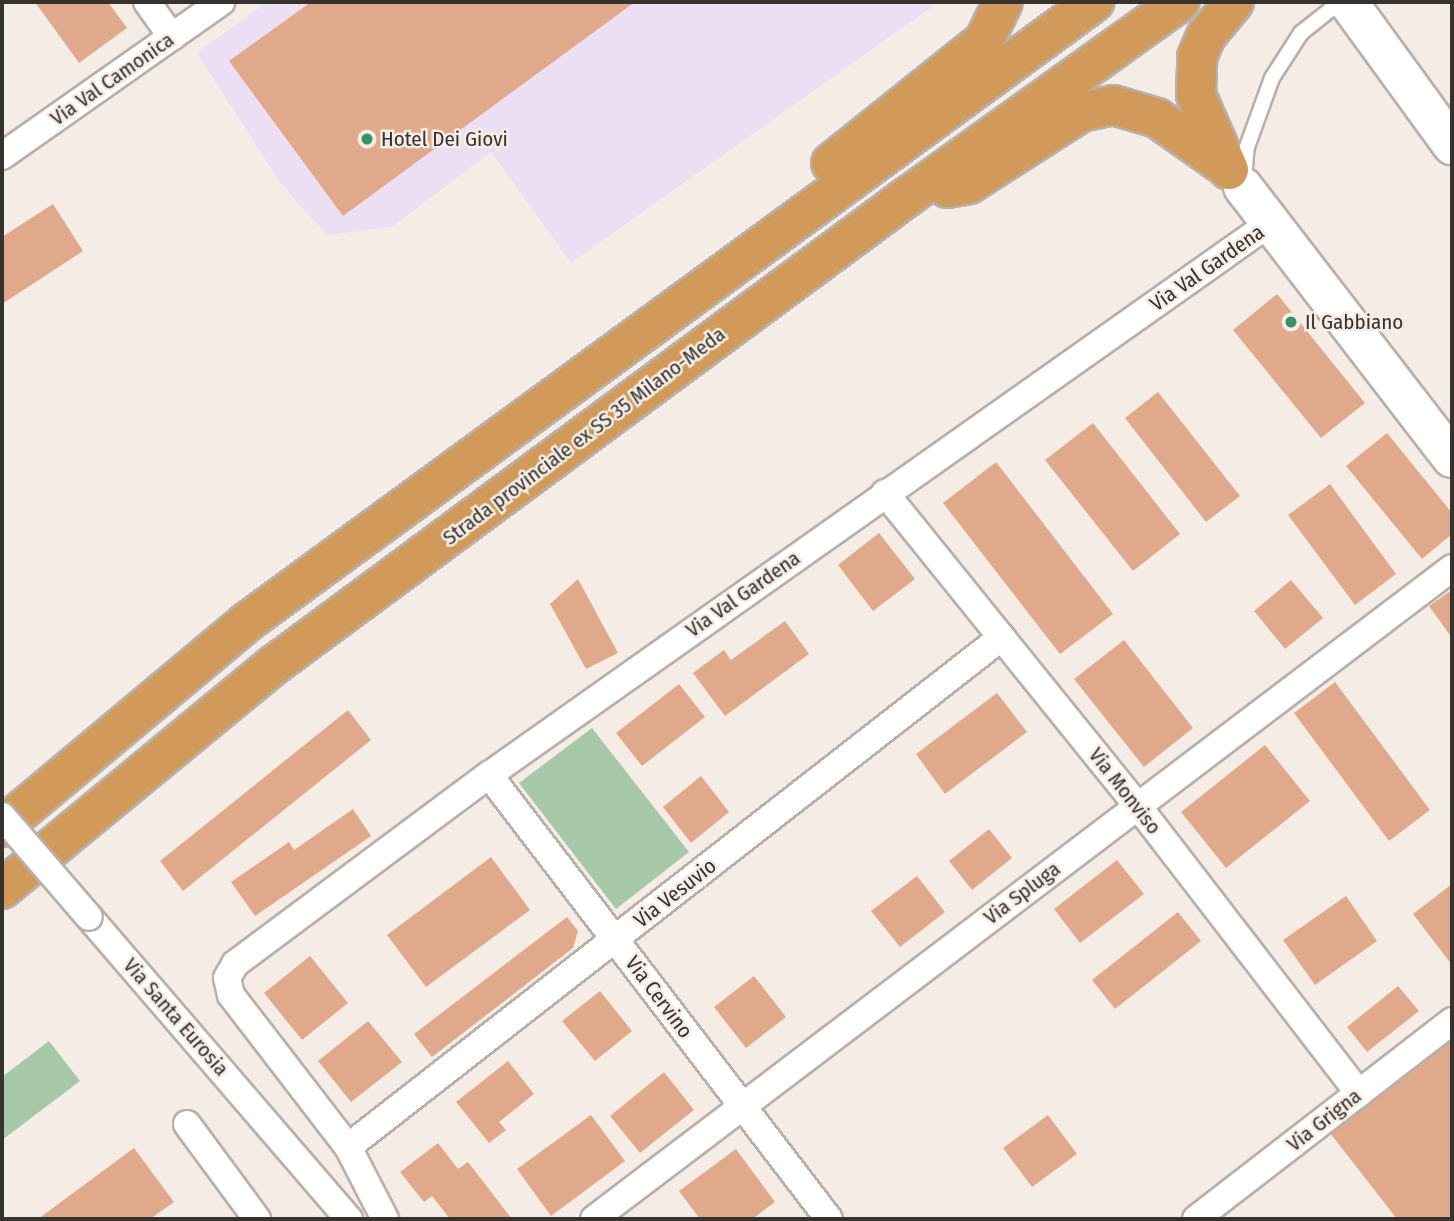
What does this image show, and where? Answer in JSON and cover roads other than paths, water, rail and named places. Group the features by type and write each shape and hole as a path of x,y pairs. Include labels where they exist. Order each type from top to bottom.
{"highway":[{"path":"808,209 832,162 984,41 1003,2"},
{"path":"2,827 247,622 1094,2"},
{"name":"Strada provinciale ex SS 35 Milano-Meda","path":"2,889 274,665 907,197 1179,2"},
{"path":"1234,2 1206,36 1196,57 1196,95 1235,178"},
{"path":"907,197 969,184 1066,120 1097,107 1144,111 1235,178"}],"main road":[{"path":"1359,16 1452,145"},
{"path":"1235,178 1452,458"}],"street":[{"path":"147,2 172,37"},
{"name":"Via Val Camonica","path":"2,156 221,2"},
{"name":"Via Val Gardena","path":"348,1147 231,995 227,978 235,964 488,775 1270,223"},
{"name":"Via Monviso","path":"885,493 1137,805 1359,1093"},
{"name":"Via Spluga","path":"594,1219 1452,568"},
{"name":"Via Vesuvio","path":"348,1147 1002,638"},
{"name":"Via Cervino","path":"488,775 829,1219"},
{"name":"Via Santa Eurosia","path":"2,816 349,1219"},
{"name":"Via Grigna","path":"1196,1219 1452,1021"},
{"path":"187,1124 257,1219"},
{"path":"348,1147 385,1219"}],"lane":[{"path":"1235,178 1272,78 1301,33 1340,2"}],"place":[{"name":"Hotel Dei Giovi","path":"367,139"},
{"name":"Il Gabbiano","path":"1291,322"}]}
